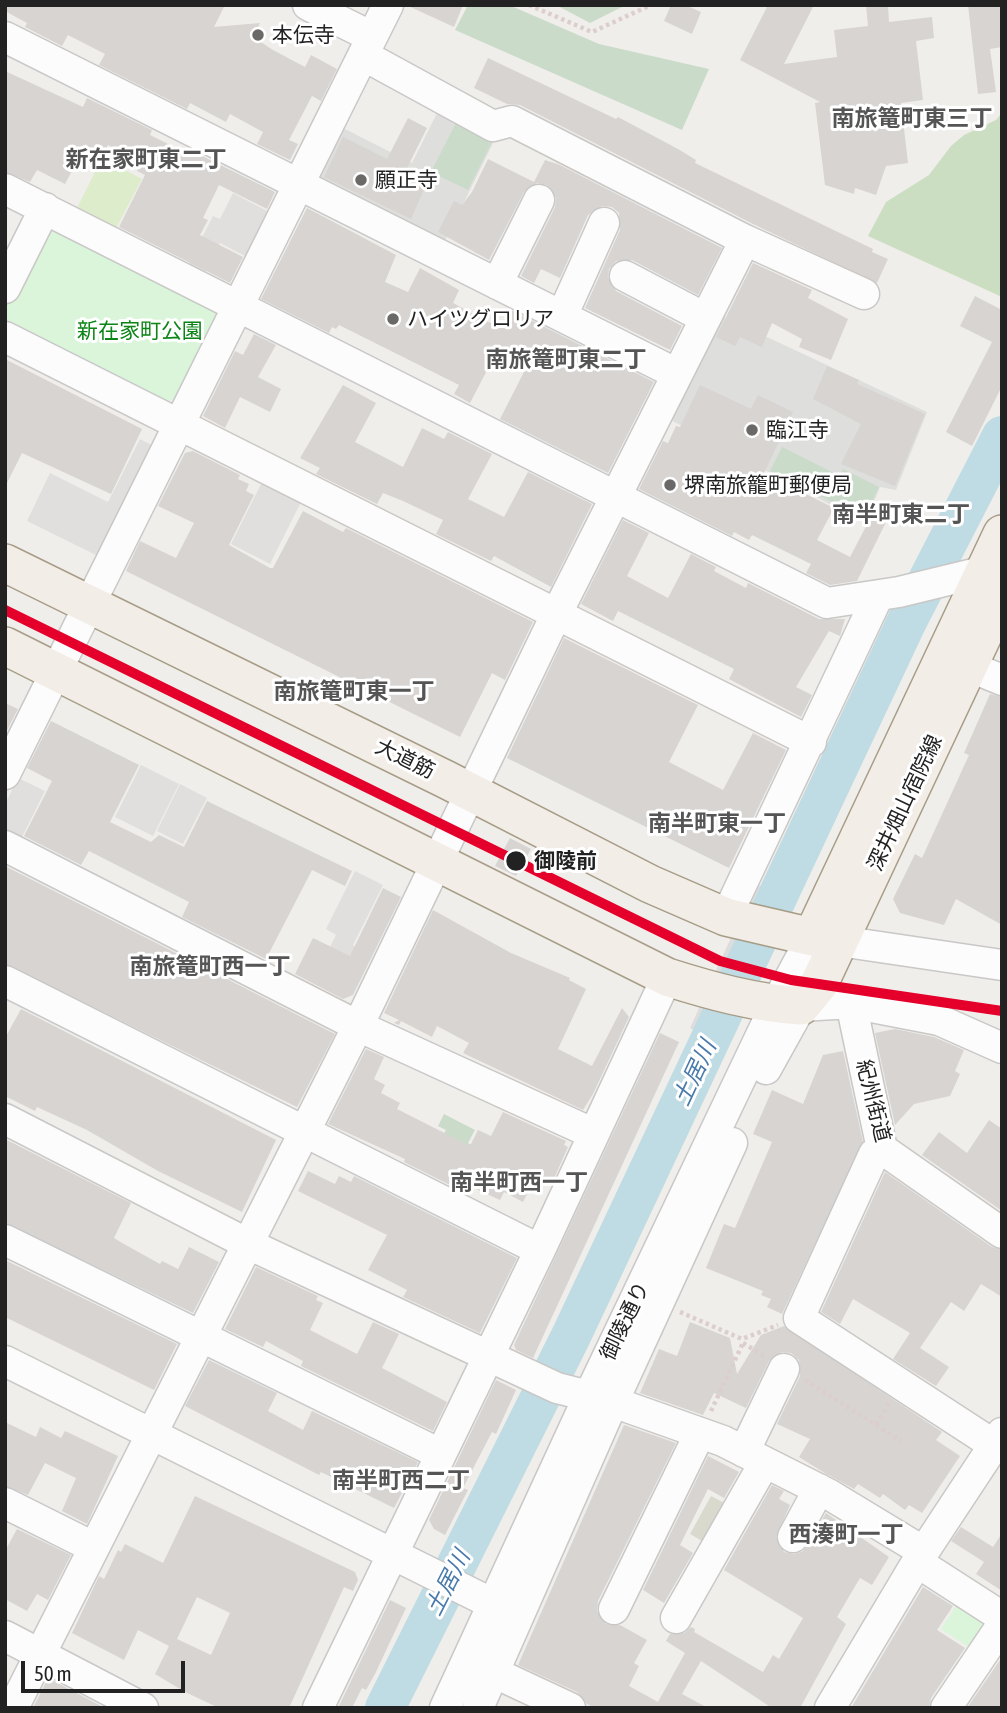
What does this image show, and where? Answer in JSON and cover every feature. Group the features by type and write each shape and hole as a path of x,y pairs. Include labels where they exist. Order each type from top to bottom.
{"main road":[{"name":"深井畑山宿院線","path":"776,1003 819,984 811,936 984,579 1002,534"},
{"name":"大道筋","path":"5,563 469,791 650,884 733,918 811,936"},
{"name":"深井畑山宿院線","path":"811,936 968,667 984,579"},
{"path":"5,646 436,859 667,977 707,990 776,1003"}],"street":[{"path":"308,5 493,126 512,121 745,240 864,293"},
{"path":"5,774 388,5"},
{"path":"5,37 677,374"},
{"path":"5,189 827,603 984,579"},
{"path":"497,284 539,200"},
{"path":"5,288 45,208"},
{"path":"562,316 604,223"},
{"path":"13,1708 358,1026 469,791 745,240"},
{"path":"625,276 705,318"},
{"path":"5,337 811,743"},
{"path":"733,918 811,743 889,594"},
{"path":"968,667 1002,680"},
{"path":"5,846 358,1026 594,1134"},
{"path":"811,936 1002,965"},
{"path":"318,1708 540,1250 667,977"},
{"path":"5,981 540,1250"},
{"path":"776,1003 851,1003 939,1020 1002,1048"},
{"name":"御陵通り","path":"601,1399 659,1303 774,1054 776,1003"},
{"name":"御陵通り","path":"445,1708 506,1611 776,1003"},
{"name":"紀州街道","path":"851,1003 882,1149 1002,1233"},
{"path":"5,1119 248,1244 557,1388 601,1399 700,1433 819,1489 921,1557 1002,1618"},
{"path":"830,1708 921,1557 998,1439 799,1318 874,1154 882,1149"},
{"path":"5,1240 440,1454"},
{"path":"5,1361 506,1611"},
{"path":"676,1618 755,1457 785,1369"},
{"path":"614,1609 700,1433"},
{"path":"793,1537 819,1489"},
{"path":"5,1503 93,1547"},
{"name":"御陵通り","path":"478,1708 495,1673 506,1611"},
{"path":"947,1708 1002,1625"},
{"path":"5,1636 143,1708"},
{"path":"495,1673 569,1708"}],"path":[{"path":"529,5 592,32 651,5"},
{"path":"659,1303 743,1341 901,1441"},
{"path":"700,1433 743,1341 799,1318"}],"shaded area":[{"path":"438,111 495,139 443,245 321,184 318,174 341,127 412,163"},
{"path":"233,193 269,212 247,257 220,243 204,276 187,267 213,216 220,219"},
{"path":"718,314 927,412 896,490 880,487 865,523 667,418"},
{"path":"140,439 153,446 98,556 27,521 50,473 108,502"},
{"path":"262,482 301,502 270,564 231,544"},
{"path":"141,765 179,784 153,836 115,817"},
{"path":"18,778 45,791 22,837 5,829 5,804"},
{"path":"180,784 207,798 183,844 157,831"},
{"path":"355,871 383,885 353,945 358,949 349,967 326,955 336,935 326,929"},
{"path":"711,1496 730,1506 709,1545 690,1534"}],"green space":[{"path":"468,5 509,5 599,44 709,69 682,130 455,30"},
{"path":"556,5 626,5 590,23"},
{"path":"1002,113 1002,297 868,236 886,202 929,175 951,146 964,135 996,120"},
{"path":"457,121 493,140 468,190 431,172"},
{"path":"102,158 142,179 114,232 75,212"},
{"name":"新在家町公園","path":"51,226 213,307 216,315 174,399 163,403 5,322 5,305 42,228"},
{"path":"782,447 840,476 843,469 879,487 864,518 770,471"},
{"path":"444,1114 475,1130 468,1143 480,1150 483,1167 440,1140 446,1130 438,1126"},
{"path":"959,1601 982,1617 984,1627 970,1648 941,1629"}],"pier":[{"path":"758,878 759,885 795,902 727,1048 690,1028"}],"building":[{"path":"5,5 225,5 214,27 260,23 253,37 273,50 305,67 311,55 337,69 321,101 312,96 289,140 298,144 290,160 257,144 263,132 230,114 226,122 190,103 187,109 99,65 105,54 68,35 62,46 25,27 27,23 5,11"},
{"path":"406,5 463,5 454,27"},
{"path":"671,5 685,5 701,12 692,34 664,21"},
{"path":"768,5 814,5 784,64 837,57 834,30 868,26 866,5 888,5 889,22 932,17 934,38 916,41 923,100 901,103 908,163 886,166 876,195 855,188 854,194 825,185 815,103 820,102 740,60"},
{"path":"968,5 1002,5 1002,47 990,49 996,92 978,94"},
{"path":"488,58 616,119 618,117 678,149 696,160 695,163 873,249 872,252 888,259 877,283 753,224 520,105 507,104 474,88"},
{"path":"5,71 83,107 87,98 152,130 150,135 190,155 192,151 275,192 267,209 219,185 203,218 208,220 200,235 243,257 230,283 119,227 145,175 137,171 141,162 108,145 102,157 84,148 65,184 37,170 30,182 5,172"},
{"path":"408,118 427,128 403,176 425,187 411,219 324,177 343,137 387,159"},
{"path":"488,159 534,182 545,160 560,165 722,248 698,295 632,260 616,261 609,269 608,277 616,291 682,326 670,350 585,308 620,230 619,213 612,207 602,206 588,215 560,278 541,269 534,283 521,276 555,207 556,198 547,185 537,183 524,192 489,260 438,232 454,201 462,205 472,192"},
{"path":"307,208 396,255 385,282 408,292 420,268 459,290 453,303 500,328 509,309 654,382 608,473 500,419 526,368 496,353 470,403 454,394 459,385 339,325 336,329 332,327 329,333 261,299"},
{"path":"753,263 812,290 808,298 848,319 831,360 799,347 802,339 772,323 762,347 740,337 735,346 716,337"},
{"path":"975,296 1002,310 1002,386 972,446 946,432 992,342 960,326"},
{"path":"254,334 276,345 258,377 281,389 270,412 240,397 225,428 203,416 235,351 243,355"},
{"path":"5,359 142,429 111,494 22,453 5,487"},
{"path":"827,366 859,380 857,384 925,414 895,486 841,464 861,424 813,399"},
{"path":"343,385 376,403 355,442 403,467 422,428 444,439 448,432 492,454 468,499 504,517 528,472 592,504 551,587 494,556 491,561 436,534 443,520 383,493 377,504 316,474 320,468 300,458"},
{"path":"700,385 751,409 758,395 793,412 764,473 834,508 817,540 850,557 873,513 887,520 857,581 830,585 806,573 811,564 752,535 749,540 734,532 732,536 639,489 663,441 668,443 676,426 680,427"},
{"path":"193,451 240,475 238,479 249,484 246,491 254,495 229,545 270,568 273,568 303,511 343,532 346,528 533,622 505,680 492,673 460,737 126,571 140,541 176,558 194,523 158,506 185,453"},
{"path":"623,520 649,533 627,576 668,598 691,554 716,567 714,571 746,588 748,583 819,619 845,619 840,636 829,631 796,687 812,695 801,717 729,679 734,669 618,611 613,621 581,604"},
{"path":"564,638 698,705 669,762 723,790 753,733 786,750 729,868 507,758"},
{"path":"990,694 1002,697 1002,925 956,899 944,925 900,913 893,899 915,854 922,858 969,755 964,753"},
{"path":"5,703 18,709 5,734"},
{"path":"51,721 139,765 110,822 151,842 159,835 184,847 207,801 352,871 345,886 312,870 266,959 182,917 189,902 89,851 81,865 24,836 52,781 27,768"},
{"path":"510,838 531,849 516,876 495,866"},
{"path":"5,866 335,1034 297,1107 5,964"},
{"path":"383,888 401,897 353,995 343,999 295,974 313,938 350,956"},
{"path":"433,910 511,953 570,978 569,980 586,989 558,1049 592,1066 622,1008 629,1017 583,1110 463,1053 469,1043 437,1026 432,1037 401,1021 399,1025 394,1023 399,1020 384,1013"},
{"path":"21,1009 276,1140 242,1212 158,1171 87,1130 37,1107 35,1111 5,1096 5,1038"},
{"path":"895,1029 934,1037 964,1050 955,1071 960,1074 950,1096 914,1104 895,1125 875,1033"},
{"path":"660,1033 679,1042 533,1358 516,1350 514,1345"},
{"path":"366,1049 384,1057 374,1079 385,1085 381,1093 400,1103 397,1109 470,1146 478,1130 491,1136 503,1112 566,1141 564,1145 568,1147 552,1183 537,1175 523,1202 504,1192 500,1200 472,1187 468,1194 404,1162 405,1159 328,1124"},
{"path":"843,1051 863,1142 782,1314 767,1307 771,1299 761,1295 763,1291 706,1268 724,1224 735,1228 772,1142 753,1134 772,1090 803,1104 823,1055"},
{"path":"989,1120 1002,1129 1002,1211 922,1155 939,1132 967,1153"},
{"path":"5,1139 131,1203 114,1238 124,1244 160,1264 162,1261 178,1269 189,1247 219,1262 193,1313 5,1223"},
{"path":"308,1171 335,1184 339,1176 351,1182 354,1176 517,1258 480,1333 403,1297 407,1290 368,1270 387,1235 298,1191"},
{"path":"885,1172 992,1247 1002,1250 1002,1297 981,1284 964,1311 951,1302 920,1348 949,1367 936,1386 893,1359 910,1333 853,1299 840,1324 821,1312"},
{"path":"5,1260 177,1344 154,1390 5,1317"},
{"path":"256,1267 318,1296 316,1300 323,1303 310,1330 357,1354 373,1322 399,1334 382,1368 447,1402 433,1431 301,1366 303,1361 266,1341 263,1347 225,1329"},
{"path":"690,1322 730,1338 737,1374 761,1335 784,1326 942,1432 936,1440 960,1456 922,1513 909,1505 905,1510 883,1494 880,1498 858,1484 854,1489 823,1472 799,1457 810,1439 777,1424 800,1376 799,1360 791,1353 782,1352 769,1361 746,1408 714,1393 703,1415 640,1393 659,1349 677,1356"},
{"path":"209,1360 277,1393 268,1411 303,1430 312,1411 418,1462 394,1508 321,1472 319,1475 185,1406"},
{"path":"496,1380 516,1390 496,1434 492,1432 463,1488 468,1490 445,1535 434,1529 429,1520"},
{"path":"5,1422 36,1437 40,1427 61,1438 65,1431 118,1456 87,1524 62,1511 76,1478 45,1463 28,1495 5,1486"},
{"path":"624,1425 676,1443 598,1601 597,1611 606,1624 620,1625 647,1640 634,1663 639,1666 629,1686 658,1702 685,1653 666,1641 670,1634 684,1633 691,1627 695,1629 694,1632 763,1672 773,1655 779,1659 803,1618 724,1570 772,1485 784,1491 779,1499 790,1505 776,1537 784,1552 794,1554 803,1551 826,1513 889,1557 872,1585 860,1578 837,1617 846,1624 800,1708 772,1708 701,1661 682,1694 708,1708 595,1708 587,1704 577,1692 518,1665"},
{"path":"708,1456 739,1472 724,1498 708,1489 680,1545 693,1553 664,1603 643,1590"},
{"path":"195,1496 355,1572 358,1580 353,1591 344,1587 289,1708 219,1708 155,1674 169,1646 138,1630 124,1660 72,1633 99,1576 104,1579 118,1550 121,1552 125,1544 163,1563","holes":["197,1597 230,1613 211,1655 177,1639"]},
{"path":"961,1527 993,1547 1002,1533 1002,1591 976,1574 984,1562 951,1541"},
{"path":"17,1529 71,1555 48,1600 37,1594 27,1611 5,1599 5,1551"},
{"path":"923,1587 953,1606 937,1630 965,1648 931,1698 929,1708 851,1708"},
{"path":"390,1600 406,1608 375,1674 366,1690 362,1688 352,1708 338,1708"},
{"path":"1002,1657 1002,1708 967,1708"},
{"path":"48,1678 105,1708 33,1708"}],"waterway":[{"name":"土居川","path":"385,1708 571,1336 907,621 1002,436"}],"transit line":[{"path":"5,610 720,961 791,980 1002,1011"}],"place":[{"name":"本伝寺","path":"258,35"},
{"name":"願正寺","path":"361,180"},
{"name":"ハイツグロリア","path":"393,319"},
{"name":"臨江寺","path":"752,430"},
{"name":"堺南旅籠町郵便局","path":"670,485"},
{"name":"御陵前","path":"516,861"}],"district":[{"name":"南旅篭町東三丁","path":"912,119"},
{"name":"新在家町東二丁","path":"146,160"},
{"name":"南旅篭町東二丁","path":"566,360"},
{"name":"南半町東二丁","path":"901,515"},
{"name":"南旅篭町東一丁","path":"354,692"},
{"name":"南半町東一丁","path":"717,824"},
{"name":"南旅篭町西一丁","path":"210,967"},
{"name":"南半町西一丁","path":"519,1183"},
{"name":"南半町西二丁","path":"401,1481"},
{"name":"西湊町一丁","path":"846,1535"}]}
